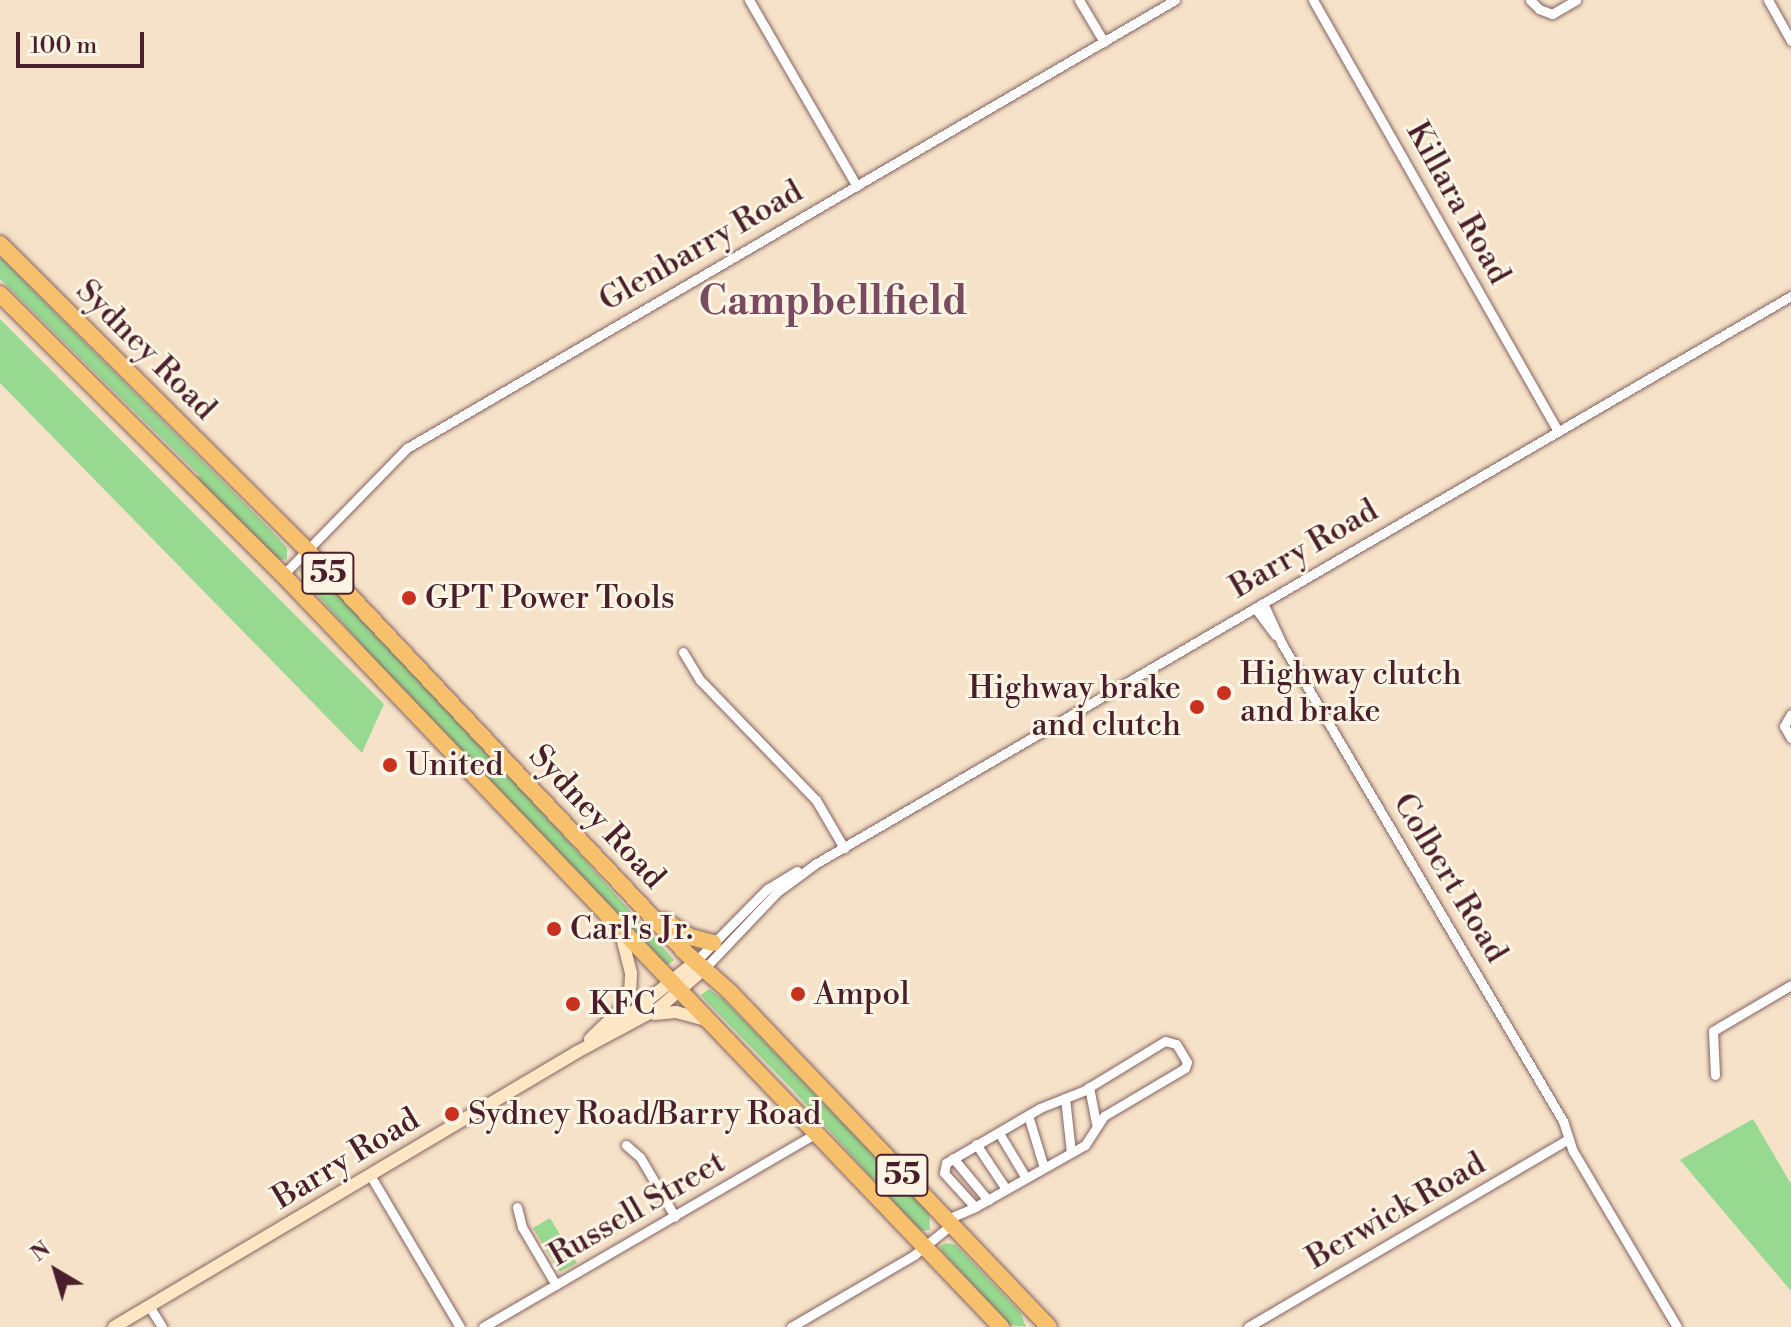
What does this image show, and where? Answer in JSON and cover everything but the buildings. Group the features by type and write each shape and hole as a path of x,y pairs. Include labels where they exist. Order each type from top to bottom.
{"highway":[{"name":"Sydney Road","path":"0,244 307,550 1043,1325"},
{"name":"Sydney Road","path":"0,294 283,575 1001,1327"},
{"path":"646,910 691,937 713,943"}],"main road":[{"path":"577,1052 620,1010 630,994 631,973 620,928"},
{"name":"Barry Road","path":"604,1036 648,1015 700,965"},
{"name":"Barry Road","path":"114,1327 604,1036 676,986"},
{"path":"648,1015 676,1012 709,1021"}],"street":[{"path":"749,0 857,186"},
{"path":"1079,0 1104,42"},
{"name":"Glenbarry Road","path":"283,575 407,448 1175,0"},
{"name":"Killara Road","path":"1313,0 1558,431"},
{"path":"1530,0 1539,9 1552,14 1576,0"},
{"path":"1768,0 1791,41"},
{"name":"Barry Road","path":"700,965 713,943 767,889 844,848 1791,296"},
{"name":"Colbert Road","path":"1259,606 1563,1121 1569,1139 1677,1327"},
{"path":"683,652 700,680 816,800 844,848"},
{"path":"1791,714 1784,726 1791,738"},
{"name":"Barry Road","path":"700,965 776,893 815,864"},
{"path":"1715,1075 1713,1031 1791,985"},
{"path":"791,1327 924,1248 948,1223 1087,1142 1096,1123 1185,1068 1187,1062 1174,1042 1166,1041 1089,1087 1028,1115 953,1158 943,1170 975,1207"},
{"path":"1089,1087 1096,1123"},
{"path":"1065,1098 1071,1152"},
{"path":"1028,1115 1044,1168"},
{"name":"Russell Street","path":"483,1327 816,1133"},
{"path":"999,1133 1026,1178"},
{"name":"Berwick Road","path":"1248,1327 1569,1139"},
{"path":"976,1144 1006,1189"},
{"path":"626,1145 640,1157 675,1217"},
{"path":"953,1158 988,1200"},
{"path":"370,1175 460,1327"},
{"path":"517,1207 522,1227 556,1285"},
{"path":"149,1306 162,1327"}],"green space":[{"path":"0,257 268,527 287,548 287,559 280,560 259,542 197,478 199,475 0,279"},
{"path":"0,319 384,704 362,753 0,383"},
{"path":"302,564 313,567 515,782 674,960 667,965 658,958 387,673 303,579 299,571"},
{"path":"709,989 724,1000 929,1213 930,1230 919,1231 793,1090 704,999 701,995"},
{"path":"1753,1119 1791,1184 1791,1291 1680,1160"},
{"path":"550,1218 577,1263 560,1272 533,1228"},
{"path":"946,1243 956,1245 1020,1312 1026,1327 1009,1325 942,1251 940,1246"}],"place":[{"name":"GPT Power Tools","path":"409,598"},
{"name":"Highway clutch and brake","path":"1224,693"},
{"name":"Highway brake and clutch","path":"1197,707"},
{"name":"United","path":"390,765"},
{"name":"Carl's Jr.","path":"554,929"},
{"name":"Ampol","path":"798,994"},
{"name":"KFC","path":"573,1004"},
{"name":"Sydney Road/Barry Road","path":"452,1114"}],"district":[{"name":"Campbellfield","path":"833,302"}]}
